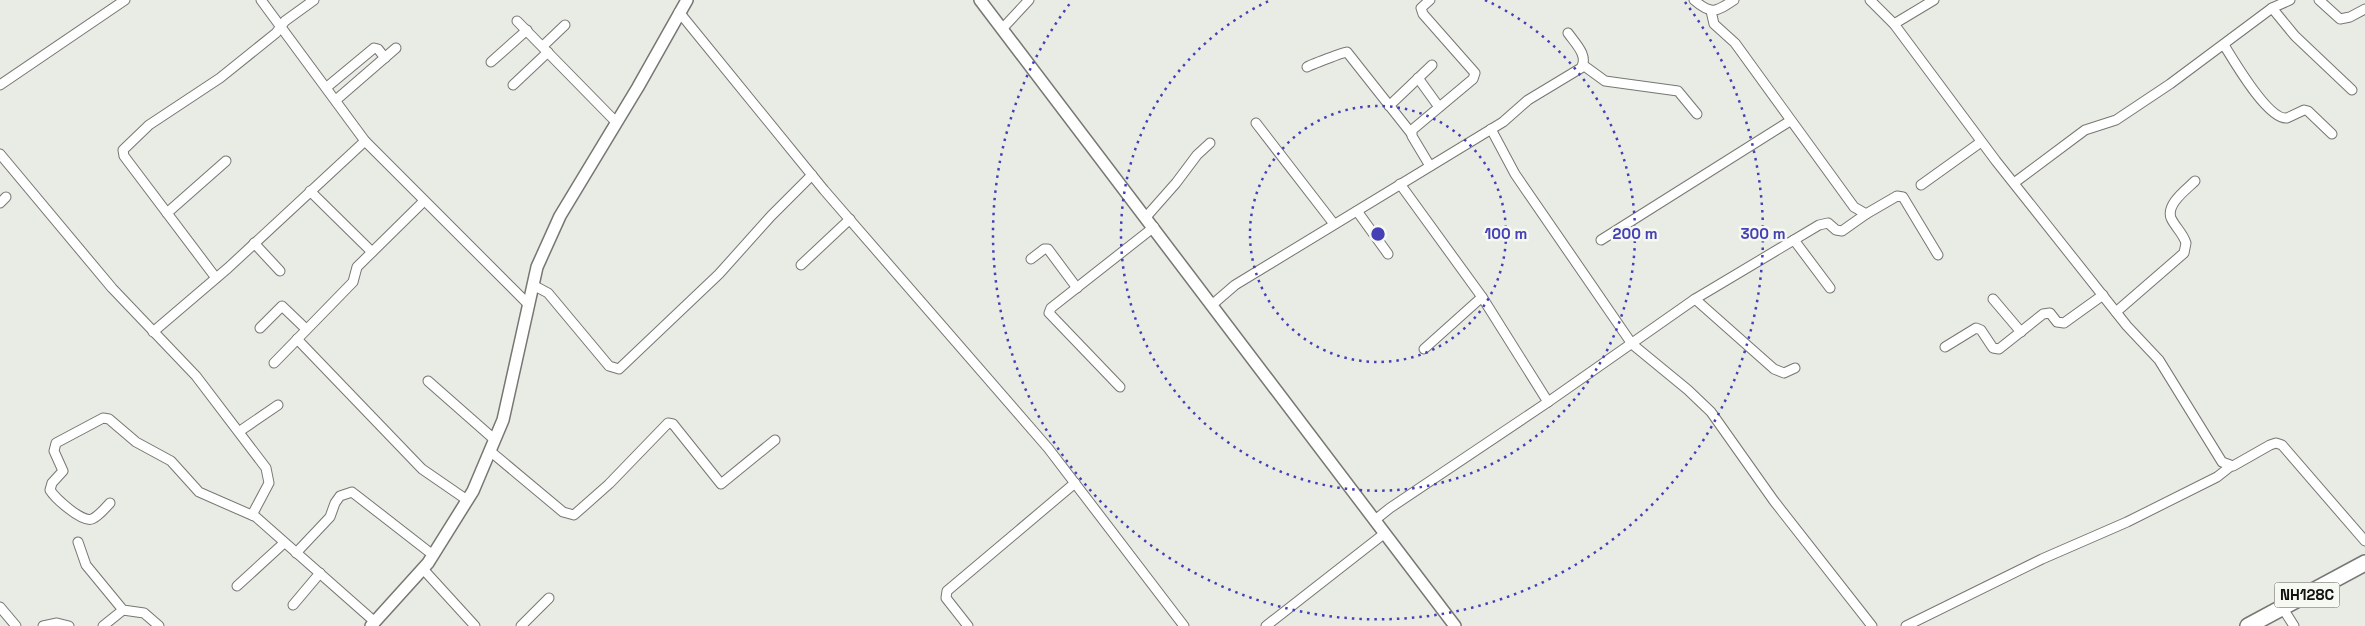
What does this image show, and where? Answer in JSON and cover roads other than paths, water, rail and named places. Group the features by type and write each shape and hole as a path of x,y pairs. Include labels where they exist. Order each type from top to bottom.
{"highway":[{"name":"NH128C","path":"2248,626 2365,563"}],"street":[{"path":"0,85 126,0"},
{"path":"261,0 336,100 364,141 529,305"},
{"path":"216,278 124,156 122,150 149,125 220,78 276,33 280,26 314,0"},
{"path":"980,0 1455,626"},
{"path":"1002,29 1029,0"},
{"path":"1411,134 1414,127 1473,79 1475,73 1423,14 1421,8 1430,0"},
{"path":"1694,0 1711,11 1734,0"},
{"path":"1870,0 1894,24 1981,142 2116,312 2159,360 2222,462 2231,466"},
{"path":"1894,24 1934,0"},
{"path":"2014,183 2085,130 2116,120 2224,45 2272,8 2290,0"},
{"path":"2319,0 2340,19 2350,17 2365,9"},
{"path":"110,503 94,518 86,519 77,515 50,490 52,483 63,471 54,451 56,443 103,418 109,419 136,442 170,461 200,492 252,515 296,552 373,624 433,555 468,500 503,420 537,267 560,216 616,122 681,5 812,175 1001,392 1075,483 1184,626"},
{"path":"2272,8 2295,36 2352,90"},
{"path":"1711,11 1714,24 1735,43 1854,207 1866,214"},
{"path":"517,21 616,122"},
{"path":"513,85 546,49 565,24"},
{"path":"491,62 527,30"},
{"path":"1568,33 1583,56 1583,65"},
{"path":"2224,45 2248,82 2275,115 2287,118 2304,110 2308,111 2332,134"},
{"path":"326,87 374,48 378,49 385,58"},
{"path":"336,100 396,48"},
{"path":"1307,67 1315,62 1324,62 1342,52 1347,52 1411,134 1430,166"},
{"path":"1389,106 1432,65"},
{"path":"1583,65 1605,81 1678,91 1697,114"},
{"path":"1212,304 1227,290 1491,129 1528,100 1583,65"},
{"path":"1418,78 1439,106"},
{"path":"1601,240 1790,121"},
{"path":"1256,123 1334,224"},
{"path":"1491,129 1523,186 1632,344 1688,390 1711,412 1774,501 1872,626"},
{"path":"153,332 216,278 364,141"},
{"path":"1921,185 1981,142"},
{"path":"1146,217 1176,183 1197,155 1210,143"},
{"path":"0,154 112,288 196,376 240,431 266,468 270,478 268,487 252,515"},
{"path":"167,213 226,162"},
{"path":"533,285 548,293 609,366 616,370 619,369 719,274 771,216 812,175"},
{"path":"2116,312 2184,253 2186,243 2171,218 2171,212 2174,203 2195,181"},
{"path":"1400,184 1482,297 1548,402"},
{"path":"310,191 372,252"},
{"path":"1375,520 1695,299 1825,222 1842,231 1897,196 1903,197 1938,255"},
{"path":"274,363 353,282 357,267 424,201"},
{"path":"1357,211 1388,254"},
{"path":"801,265 850,219"},
{"path":"1120,387 1049,313 1051,308 1154,227"},
{"path":"1794,240 1830,288"},
{"path":"254,243 280,271"},
{"path":"1031,259 1046,248 1048,249 1077,288"},
{"path":"1945,347 1976,328 1981,330 1993,348 1996,349 2047,313 2060,324 2064,323 2103,295"},
{"path":"1424,349 1482,297"},
{"path":"1695,299 1774,369 1781,373 1795,368"},
{"path":"1993,299 2021,332"},
{"path":"260,328 282,306 306,329"},
{"path":"297,339 422,469 468,500"},
{"path":"428,380 492,446 563,512 574,514 613,479 625,464 668,423 673,424 721,484 775,440"},
{"path":"240,431 278,405"},
{"path":"1906,626 2042,559 2217,477 2231,466 2238,464 2270,445 2282,445 2365,541"},
{"path":"968,626 946,598 947,591 1075,483"},
{"path":"296,552 326,521 340,496 352,492 433,555"},
{"path":"1266,626 1385,533"},
{"path":"78,542 86,565 123,610 144,613 159,626"},
{"path":"237,586 284,543"},
{"path":"423,568 475,626"},
{"path":"293,605 320,574"},
{"path":"521,626 549,598"},
{"path":"0,607 16,626"},
{"path":"2282,607 2294,626"},
{"path":"103,626 123,610"},
{"path":"43,626 57,623 69,626"}]}
